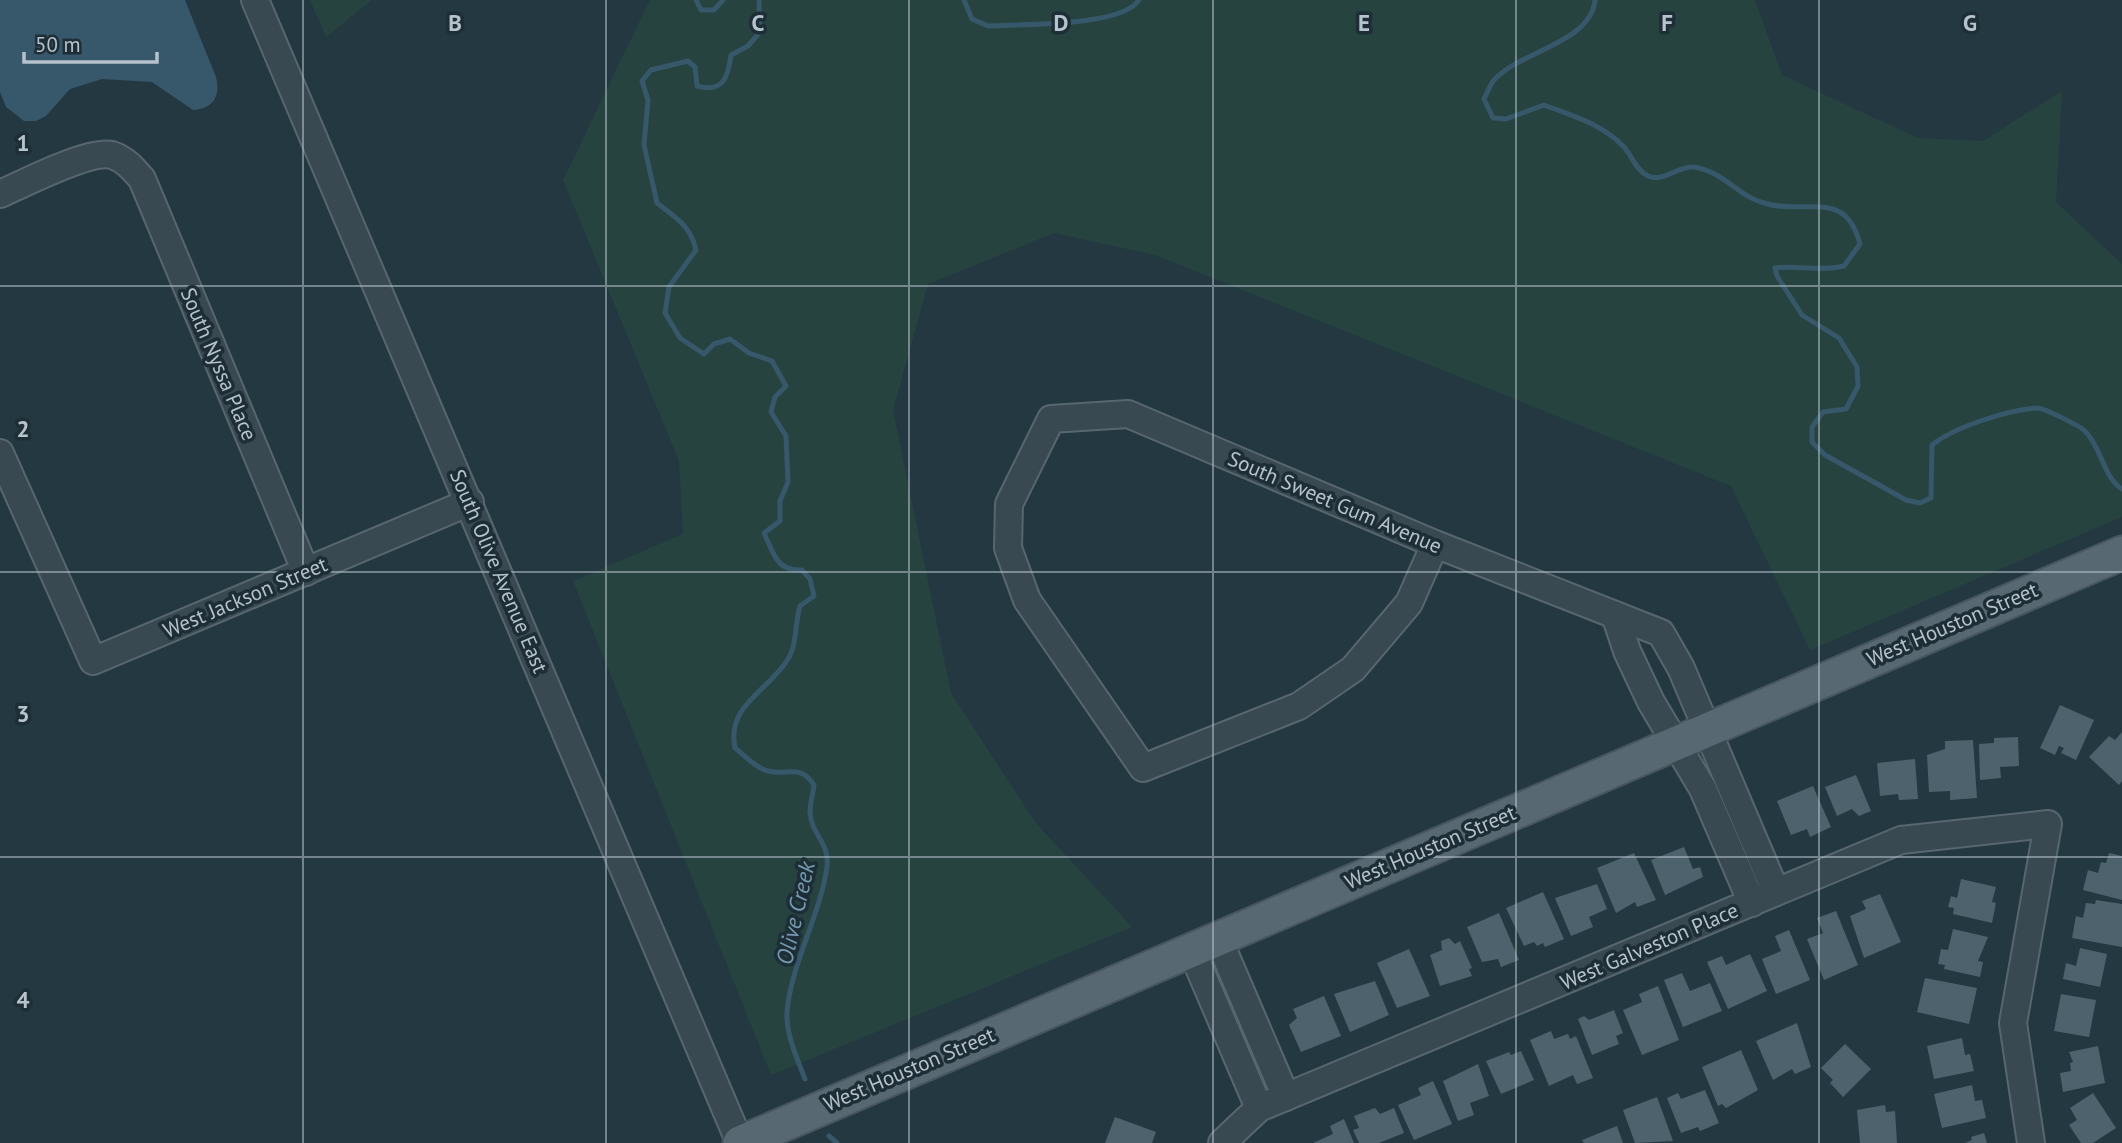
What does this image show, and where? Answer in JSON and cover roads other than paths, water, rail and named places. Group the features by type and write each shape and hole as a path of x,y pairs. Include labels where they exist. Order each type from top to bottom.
{"main road":[{"name":"West Houston Street","path":"740,1143 2122,553"}],"street":[{"name":"South Olive Avenue East","path":"255,0 740,1143"},
{"name":"South Nyssa Place","path":"0,194 86,158 110,154 123,161 142,179 306,572"},
{"name":"South Sweet Gum Avenue","path":"1435,544 1409,603 1353,669 1299,706 1143,768 1027,600 1008,548 1009,504 1051,419 1128,414 1435,544 1661,633 1681,668 1776,892"},
{"name":"West Jackson Street","path":"0,453 93,661 344,556 361,530 466,494"},
{"path":"1615,615 1627,651 1651,702 1703,789 1752,903"},
{"name":"West Galveston Place","path":"1259,1108 1901,839 2048,824 2013,1023 2031,1143"},
{"path":"1205,943 1286,1097"},
{"path":"1205,943 1259,1108 1222,1143"}],"water":[{"path":"0,0 185,0 216,77 216,96 206,107 193,110 152,82 102,79 70,89 46,116 36,121 24,121 6,107 0,92"}],"waterway":[{"name":"Olive Creek","path":"696,0 701,10 714,10 723,0"},
{"name":"Olive Creek","path":"759,0 760,32 748,46 731,55 723,82 713,87 697,86 695,67 688,61 651,70 642,81 648,100 644,145 657,203 686,228 696,250 669,287 665,313 680,338 704,354 714,344 730,339 749,353 772,361 786,386 775,397 771,412 786,436 788,482 780,501 780,521 764,533 777,560 786,568 802,570 810,579 814,596 800,606 793,647 788,659 743,709 734,733 735,748 759,768 775,772 799,772 814,785 811,820 826,851 827,867 818,904 794,976 787,1012 790,1038 805,1079"},
{"path":"964,0 972,19 988,26 1092,20 1129,9 1139,0"},
{"path":"1595,0 1591,15 1581,27 1568,37 1520,61 1494,80 1484,99 1493,118 1506,119 1544,105 1606,132 1624,147 1637,167 1648,176 1665,176 1694,167 1714,174 1746,195 1764,203 1822,207 1834,209 1844,215 1853,226 1860,244 1844,266 1775,268 1777,276 1802,315 1839,338 1857,367 1858,386 1846,409 1823,412 1812,427 1812,442 1825,455 1906,500 1920,503 1931,498 1932,445 1982,420 2037,408 2085,431 2106,470 2122,489"},
{"name":"Olive Creek","path":"829,1136 837,1143"}]}
